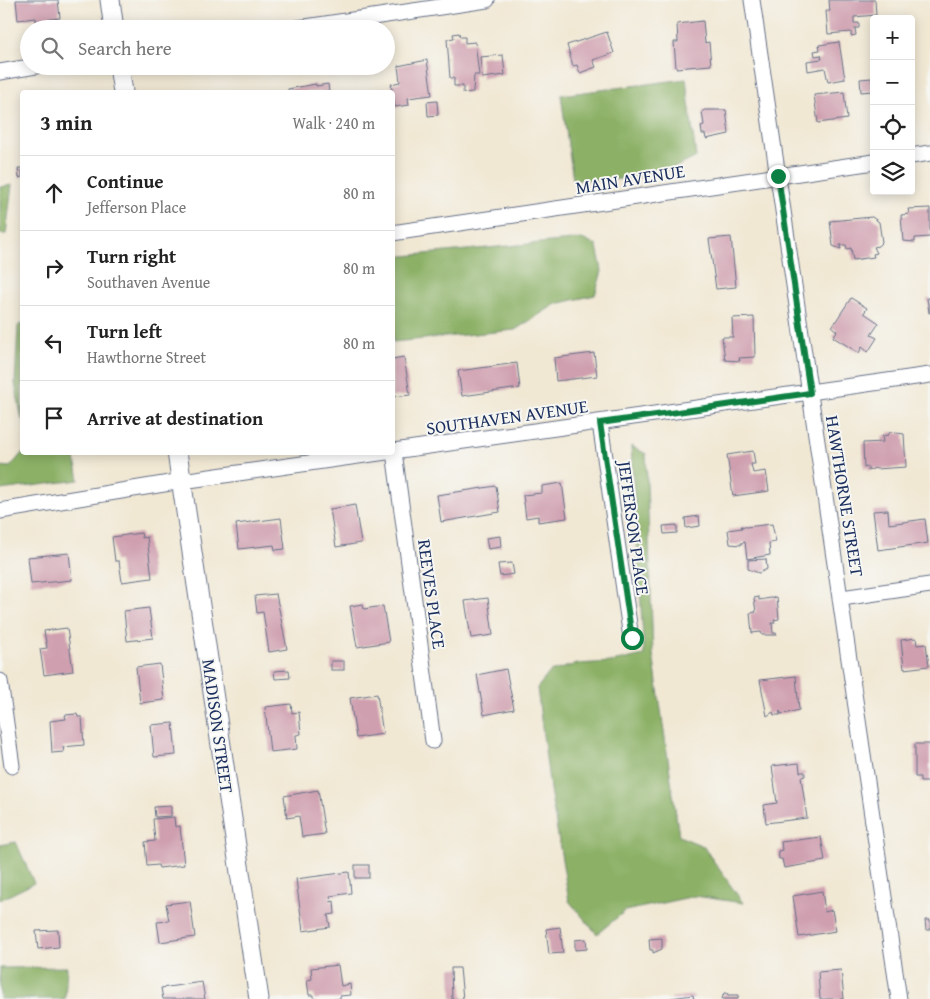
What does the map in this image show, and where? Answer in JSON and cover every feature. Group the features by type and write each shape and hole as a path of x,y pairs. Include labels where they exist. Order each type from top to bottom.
{"street":[{"path":"110,0 113,20"},
{"path":"353,20 487,0"},
{"name":"HAWTHORNE STREET","path":"752,0 842,598 899,999"},
{"path":"0,72 20,69"},
{"path":"120,75 123,90"},
{"path":"915,155 930,153"},
{"name":"MAIN AVENUE","path":"395,233 870,163"},
{"name":"SOUTHAVEN AVENUE","path":"395,452 930,375"},
{"name":"JEFFERSON PLACE","path":"600,423 632,638"},
{"name":"MADISON STREET","path":"178,455 259,999"},
{"name":"SOUTHAVEN AVENUE","path":"0,511 182,482 373,455"},
{"name":"REEVES PLACE","path":"394,455 434,741"},
{"path":"842,598 930,585"},
{"path":"0,681 12,766"}],"green space":[{"path":"686,79 696,157 665,171 636,178 573,180 561,95"},
{"path":"12,185 6,234 0,234 0,187"},
{"path":"582,239 597,246 602,271 595,295 556,304 515,330 395,342 395,257"},
{"path":"20,324 20,409 15,383 18,326"},
{"path":"631,446 646,454 653,654 679,836 703,846 743,903 695,896 625,911 597,934 569,901 550,789 537,688 550,672 576,664 612,662 644,655"},
{"path":"20,455 74,455 79,480 0,490 0,466 10,467"},
{"path":"16,842 34,883 0,900 0,845"},
{"path":"67,967 65,999 0,999 0,968"}],"building":[{"path":"16,0 58,0 60,18 18,20"},
{"path":"829,0 875,0 876,15 854,17 854,23 859,23 859,28 855,28 856,35 851,36 851,32 828,34 826,11 830,11"},
{"path":"703,21 705,43 709,42 711,65 676,68 674,42 678,42 677,24"},
{"path":"607,32 614,53 593,60 596,67 580,73 577,65 573,66 567,45"},
{"path":"459,33 460,37 465,37 465,43 475,42 479,75 474,75 473,92 463,93 463,86 454,86 454,78 450,78 447,39 454,38 453,34"},
{"path":"839,42 845,79 828,82 825,68 808,71 807,61 822,59 821,55 815,56 814,51 820,50 819,45"},
{"path":"503,55 505,75 482,78 480,57"},
{"path":"427,60 432,95 408,98 409,105 395,107 395,90 392,90 391,84 400,82 398,66"},
{"path":"870,78 870,91 861,92 860,79"},
{"path":"328,84 329,90 288,90"},
{"path":"844,92 847,119 818,123 814,95"},
{"path":"437,101 438,115 428,116 427,102"},
{"path":"704,110 726,110 729,134 706,139 705,134 702,134 701,126 704,125 702,112"},
{"path":"930,208 930,237 915,238 915,242 903,241 901,215 909,214 908,209"},
{"path":"872,217 879,222 882,242 874,247 877,253 873,254 874,257 853,260 851,248 847,249 846,245 840,245 841,249 833,246 830,221"},
{"path":"731,237 736,287 716,289 709,239"},
{"path":"851,298 867,308 864,313 879,323 871,335 877,338 868,352 862,347 859,353 833,337 837,331 832,327"},
{"path":"927,298 930,298 930,313 929,313"},
{"path":"754,317 755,357 739,358 740,361 725,360 722,337 733,337 732,318"},
{"path":"594,353 597,376 556,381 554,358"},
{"path":"404,357 410,395 395,397 395,358"},
{"path":"517,363 520,388 462,396 458,371"},
{"path":"890,432 904,434 906,467 875,468 868,471 868,467 864,468 863,443 883,442 882,436 888,435"},
{"path":"753,451 755,464 751,464 753,473 766,471 769,491 733,496 727,455"},
{"path":"562,483 567,518 538,522 538,516 526,518 523,495 542,493 542,486"},
{"path":"496,486 500,512 441,522 437,495"},
{"path":"355,505 361,543 336,547 330,509"},
{"path":"888,510 889,524 925,519 928,543 878,550 873,511"},
{"path":"699,516 700,526 686,528 685,518"},
{"path":"281,518 285,549 275,550 274,545 239,549 236,524"},
{"path":"772,524 776,542 769,543 770,555 747,559 745,542 741,543 741,545 730,544 728,530 742,528 741,526"},
{"path":"677,525 677,533 664,534 663,526"},
{"path":"141,533 142,538 147,537 152,578 122,582 119,561 115,561 112,537"},
{"path":"500,536 501,547 488,549 486,538"},
{"path":"69,553 72,580 31,584 28,557"},
{"path":"766,559 767,569 759,573 748,569 748,560"},
{"path":"512,563 514,574 500,576 498,564"},
{"path":"276,594 287,649 269,652 263,612 257,613 255,596"},
{"path":"759,597 759,600 777,597 779,619 774,620 775,623 772,623 773,633 777,635 762,635 761,632 752,633 750,613 756,612 754,598"},
{"path":"488,598 493,635 471,638 465,601"},
{"path":"363,604 364,609 383,606 389,642 357,647 350,606"},
{"path":"149,608 153,638 127,641 124,611"},
{"path":"67,628 73,671 44,675 40,649 47,648 44,631"},
{"path":"916,638 917,645 926,644 929,666 904,669 901,640"},
{"path":"331,661 344,661 344,670 331,670"},
{"path":"160,664 164,700 140,703 136,667"},
{"path":"506,669 514,709 484,715 477,675"},
{"path":"289,670 290,678 275,679 274,671"},
{"path":"796,676 799,710 781,714 780,711 780,715 774,715 773,712 767,716 760,680"},
{"path":"377,694 383,734 356,738 350,698"},
{"path":"291,704 292,713 299,712 301,734 296,735 297,749 270,752 265,707"},
{"path":"77,714 78,717 82,717 84,745 63,747 64,752 52,753 50,721 66,719 65,715"},
{"path":"173,723 176,755 154,757 151,725"},
{"path":"915,744 930,744 930,782 920,782 920,777 915,777"},
{"path":"799,763 800,772 805,772 805,776 801,777 807,818 766,823 764,805 777,803 772,766"},
{"path":"318,790 325,834 302,837 299,816 287,818 284,796"},
{"path":"171,806 171,816 155,817 154,807"},
{"path":"174,817 175,827 180,826 184,865 159,868 158,865 147,866 145,842 155,841 153,819"},
{"path":"821,837 825,861 784,868 782,859 779,859 778,851 782,850 781,842"},
{"path":"355,865 369,865 369,878 355,878"},
{"path":"349,872 351,893 330,896 331,902 334,901 335,914 328,915 330,927 303,931 296,879"},
{"path":"822,891 825,912 832,910 836,931 799,937 793,896"},
{"path":"190,901 195,937 160,942 157,922 169,921 166,904"},
{"path":"925,920 930,920 930,930 926,930"},
{"path":"560,927 563,953 549,954 546,929"},
{"path":"58,930 59,947 38,949 36,931"},
{"path":"662,938 662,949 653,953 653,950 650,950 649,939"},
{"path":"586,939 587,949 575,950 575,940"},
{"path":"338,965 341,986 350,984 351,995 340,996 340,999 314,999 314,995 309,995 307,980 312,979 311,968"},
{"path":"451,968 460,968 463,999 452,999"},
{"path":"841,970 844,999 820,999 818,972"},
{"path":"202,982 205,999 163,999 161,988"},
{"path":"724,993 738,995 738,999 722,999"},
{"path":"693,995 694,999 671,999 671,998"}],"route":[{"path":"632,638 600,423 810,393 778,176"}]}
